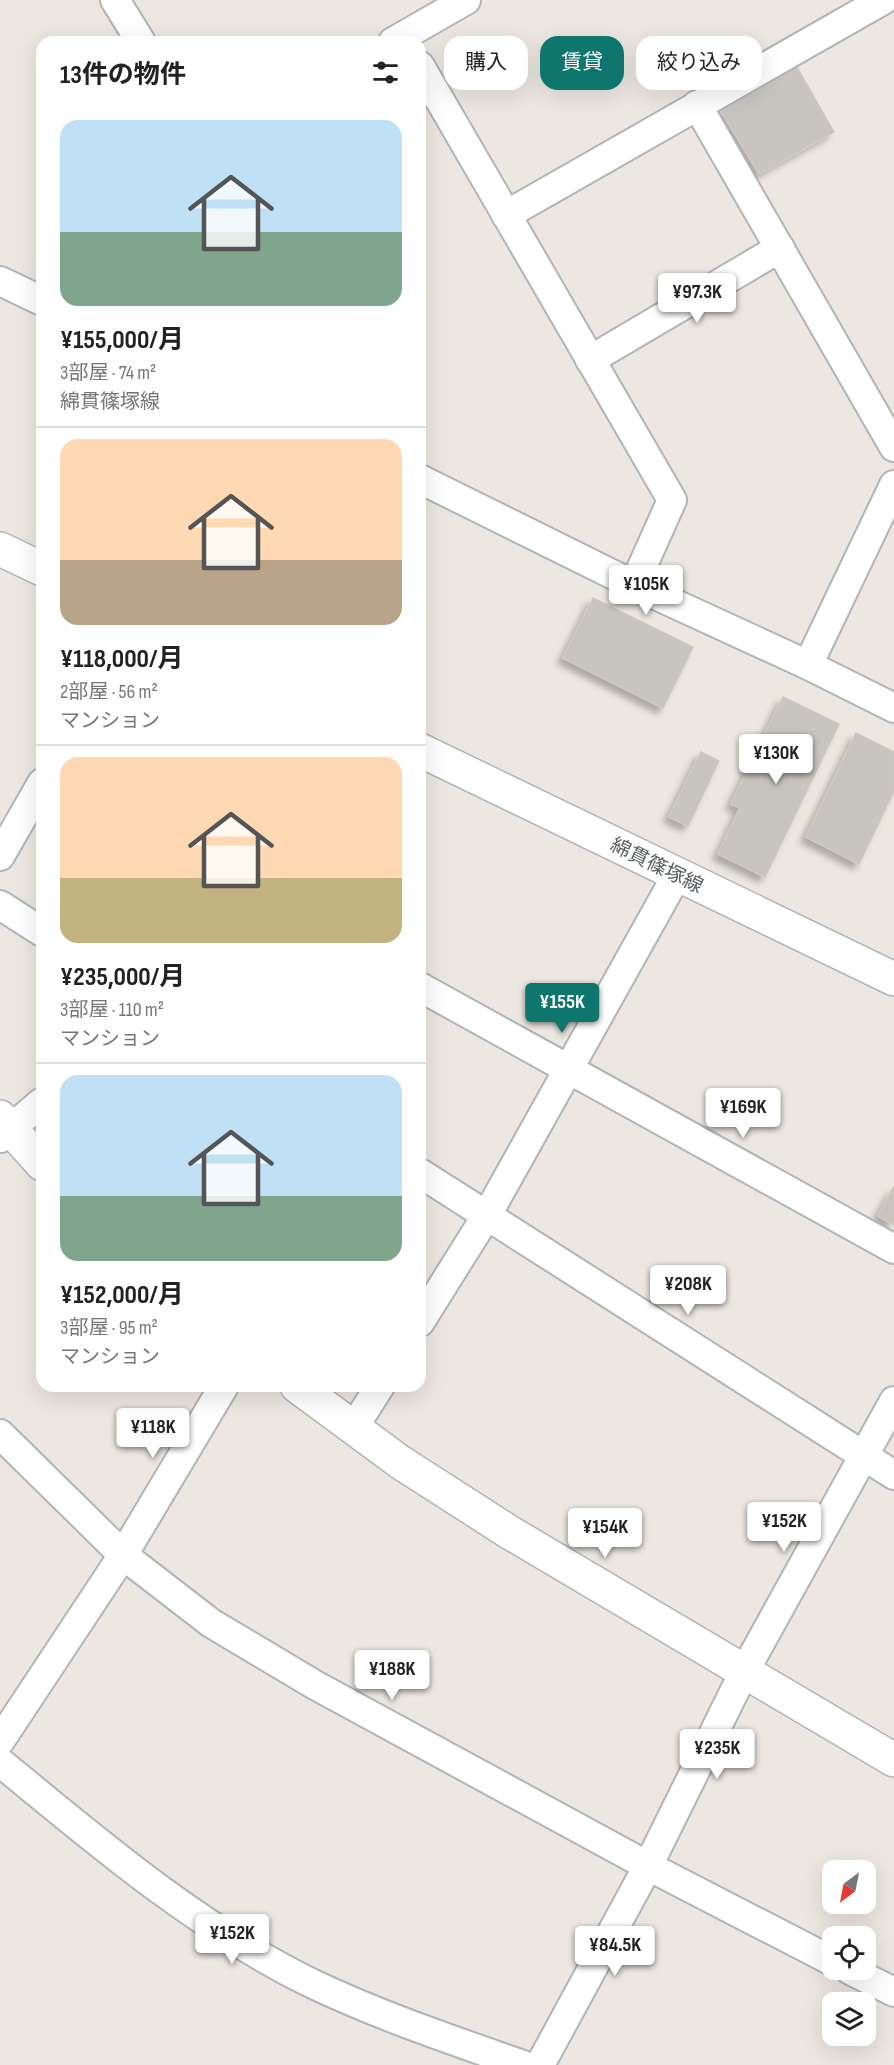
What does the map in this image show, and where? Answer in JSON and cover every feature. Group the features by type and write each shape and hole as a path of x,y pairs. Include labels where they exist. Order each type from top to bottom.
{"street":[{"path":"115,0 137,36"},
{"path":"407,36 466,0"},
{"path":"506,215 883,0"},
{"path":"426,76 672,500 634,585"},
{"path":"697,105 894,447"},
{"path":"590,360 780,248"},
{"path":"0,281 36,298"},
{"path":"426,482 634,585 808,665 894,708"},
{"path":"808,665 894,485"},
{"path":"0,549 36,566"},
{"name":"綿貫篠塚線","path":"426,753 894,979"},
{"path":"0,856 36,793"},
{"path":"426,1312 487,1215 677,875"},
{"path":"0,905 36,928"},
{"path":"426,990 894,1249"},
{"path":"36,1106 3,1127 36,1158"},
{"path":"426,1177 894,1474"},
{"path":"0,1741 123,1556 220,1392"},
{"path":"305,1392 400,1462 509,1532 894,1760"},
{"path":"354,1427 376,1392"},
{"path":"540,2065 648,1866 744,1672 894,1401"},
{"path":"0,1434 123,1556 211,1623 315,1685 648,1866 822,1956"},
{"path":"0,1762 91,1837 163,1892 253,1950 309,1982 373,2012 523,2065"},
{"path":"870,1980 894,1992"}],"building":[{"path":"794,62 834,132 759,174 721,111 752,90 762,90 762,83"},
{"path":"593,598 693,647 663,708 563,658"},
{"path":"783,697 839,724 765,877 718,854 740,808 731,804"},
{"path":"856,733 894,752 894,791 859,864 806,837"},
{"path":"701,752 719,761 688,826 669,817"},
{"path":"894,1186 894,1225 878,1216"}]}
